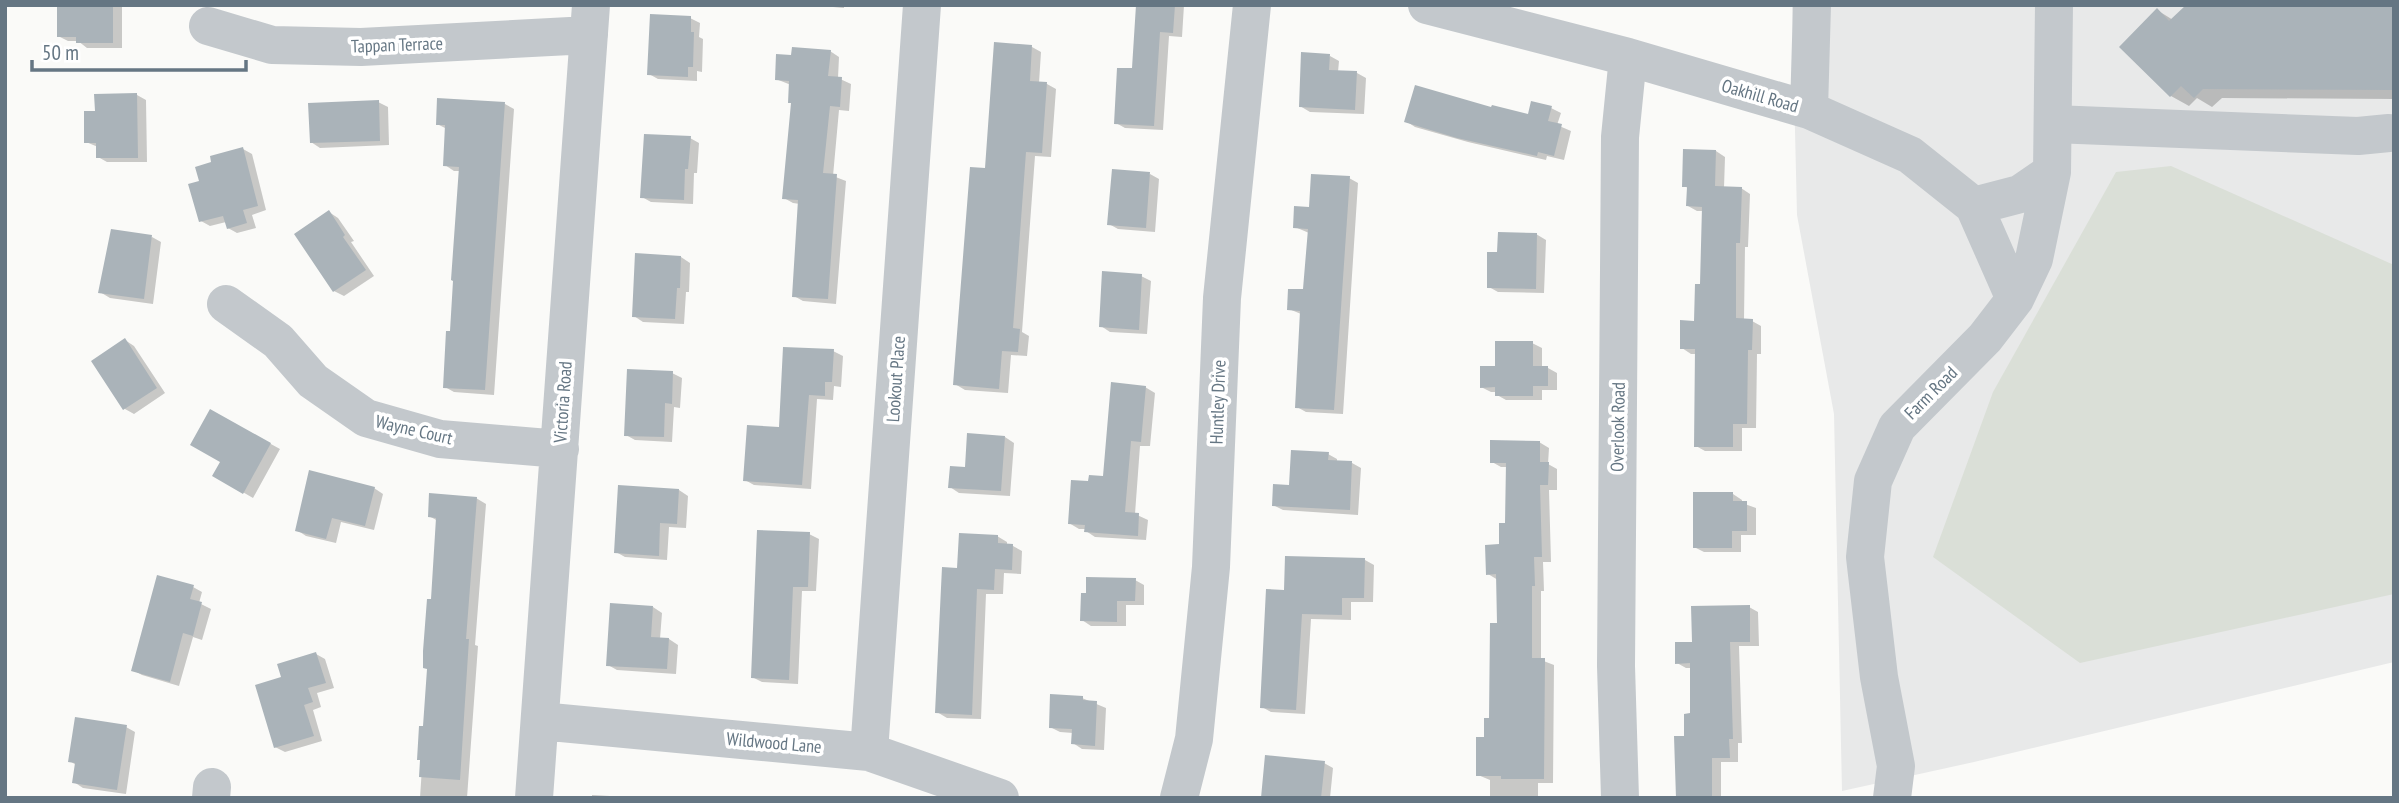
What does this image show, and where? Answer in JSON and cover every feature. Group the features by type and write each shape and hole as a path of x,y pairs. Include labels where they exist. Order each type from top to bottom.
{"street":[{"name":"Lookout Place","path":"869,752 922,5"},
{"name":"Huntley Drive","path":"1179,798 1194,738 1211,567 1222,299 1252,5"},
{"name":"Oakhill Road","path":"1427,5 1628,57 1809,110 1910,155 1974,206 2015,299"},
{"path":"1809,110 1812,5"},
{"name":"Farm Road","path":"1892,798 1896,766 1879,677 1865,557 1873,481 1897,428 1985,338 2015,299 2034,259 2052,172 2054,5"},
{"name":"Tappan Terrace","path":"208,26 272,45 360,47 590,20"},
{"name":"Victoria Road","path":"534,798 590,20"},
{"name":"Overlook Road","path":"1620,798 1616,666 1620,137 1628,57"},
{"path":"2053,124 2358,136 2389,133"},
{"path":"1974,206 2020,194 2052,172"},
{"name":"Wayne Court","path":"226,304 278,341 313,381 366,418 440,439 560,449"},
{"name":"Wildwood Lane","path":"540,722 869,752 1000,798"}],"shaded area":[{"path":"1792,5 2394,5 2394,662 1842,791 1834,414 1797,215"},
{"path":"2171,166 2394,265 2394,594 2080,663 1933,557 1993,392 2116,172"}],"building":[{"path":"113,5 113,43 76,43 76,37 57,37 57,6"},
{"path":"1136,5 1175,5 1173,33 1160,32 1154,126 1114,124 1117,68 1132,68"},
{"path":"2186,5 2394,5 2394,90 2203,89 2194,98 2181,86 2170,97 2119,47 2157,8 2169,21"},
{"path":"650,14 691,16 691,32 694,32 693,67 688,67 688,77 647,75"},
{"path":"994,42 1032,45 1030,81 1047,82 1042,153 1026,152 1013,328 1020,329 1018,352 1002,351 999,389 953,385 970,167 985,168"},
{"path":"792,47 831,50 828,76 842,77 840,107 830,106 823,173 837,174 828,299 792,297 798,200 782,199 791,103 788,103 789,81 775,80 776,54 791,55"},
{"path":"1301,52 1330,54 1329,70 1357,71 1355,110 1299,107"},
{"path":"1415,85 1491,107 1492,105 1528,114 1531,101 1552,106 1548,121 1562,124 1554,156 1538,152 1537,156 1457,138 1404,122"},
{"path":"137,93 138,158 96,158 96,143 84,143 84,111 95,111 94,94"},
{"path":"437,98 505,102 485,390 443,388 446,331 450,331 459,167 443,166 445,125 436,125"},
{"path":"379,100 380,141 310,143 308,103"},
{"path":"644,134 691,136 688,169 685,169 684,200 640,198"},
{"path":"243,147 258,206 243,210 247,223 227,229 223,216 199,222 188,184 199,181 195,167 211,162 210,156"},
{"path":"1683,149 1716,150 1715,186 1742,187 1740,243 1736,243 1736,318 1753,319 1752,350 1748,350 1747,424 1733,424 1733,447 1694,447 1695,349 1680,349 1680,320 1694,321 1695,284 1700,284 1702,207 1686,206 1687,187 1682,187"},
{"path":"1112,169 1150,172 1146,228 1107,225"},
{"path":"1311,174 1350,176 1334,410 1295,408 1300,311 1287,310 1288,289 1303,289 1308,229 1293,228 1294,206 1309,207"},
{"path":"329,210 345,235 343,237 366,270 333,292 294,234"},
{"path":"111,229 152,235 144,299 98,293"},
{"path":"1498,232 1537,233 1536,289 1487,288 1487,252 1497,252"},
{"path":"635,253 681,256 675,319 632,317"},
{"path":"1102,271 1142,274 1139,330 1099,327"},
{"path":"125,338 157,388 123,410 91,361"},
{"path":"1495,341 1533,341 1533,366 1548,366 1548,386 1533,386 1533,396 1495,396 1495,387 1480,388 1480,366 1495,366"},
{"path":"783,347 834,349 832,382 825,382 825,396 809,395 802,485 743,481 747,425 779,427"},
{"path":"627,369 673,371 672,404 665,403 664,437 624,436"},
{"path":"1111,382 1146,386 1141,442 1131,441 1125,512 1139,513 1138,536 1084,532 1085,525 1068,524 1071,480 1088,481 1089,475 1103,476"},
{"path":"210,409 271,443 243,494 212,476 220,462 190,445"},
{"path":"967,433 1005,436 1001,491 948,488 950,466 965,467"},
{"path":"1490,440 1540,441 1540,462 1549,462 1548,485 1540,485 1542,557 1534,557 1535,586 1532,586 1532,658 1545,658 1544,779 1476,776 1476,737 1484,737 1484,718 1489,718 1490,623 1497,623 1496,574 1486,575 1485,545 1499,544 1499,523 1505,523 1506,463 1490,463"},
{"path":"1291,450 1329,452 1328,460 1352,461 1350,510 1272,506 1273,484 1289,485"},
{"path":"309,470 375,487 365,526 332,518 326,539 295,531"},
{"path":"618,485 679,489 677,524 660,523 659,556 614,553"},
{"path":"1693,492 1733,492 1733,501 1747,501 1747,531 1732,531 1732,548 1693,548"},
{"path":"429,493 477,497 466,639 469,639 460,780 419,777 420,760 417,760 419,726 423,726 427,669 423,668 423,651 427,599 431,599 436,518 428,517"},
{"path":"757,530 810,532 808,587 793,587 789,680 751,678"},
{"path":"959,533 998,535 998,543 1013,544 1012,570 995,569 994,590 977,589 972,715 935,713 942,567 957,568"},
{"path":"1285,556 1365,558 1364,598 1342,598 1342,615 1302,614 1296,710 1260,708 1266,589 1284,590"},
{"path":"157,575 194,585 190,599 202,602 193,636 183,633 170,682 131,671"},
{"path":"1086,577 1136,578 1135,601 1117,601 1117,622 1080,621 1081,593 1086,593"},
{"path":"610,603 653,606 651,637 669,638 667,669 606,666"},
{"path":"1750,605 1750,642 1730,642 1733,739 1729,739 1730,758 1712,758 1712,798 1676,798 1674,736 1684,736 1684,714 1690,713 1690,663 1675,664 1675,642 1692,642 1691,606"},
{"path":"316,652 326,683 308,688 313,702 304,705 314,736 274,748 255,685 281,677 277,664"},
{"path":"1050,694 1083,696 1083,700 1097,701 1095,746 1071,744 1072,729 1049,728"},
{"path":"75,717 127,725 117,790 72,783 75,763 68,762"},
{"path":"1265,755 1325,761 1321,798 1261,798"}]}
